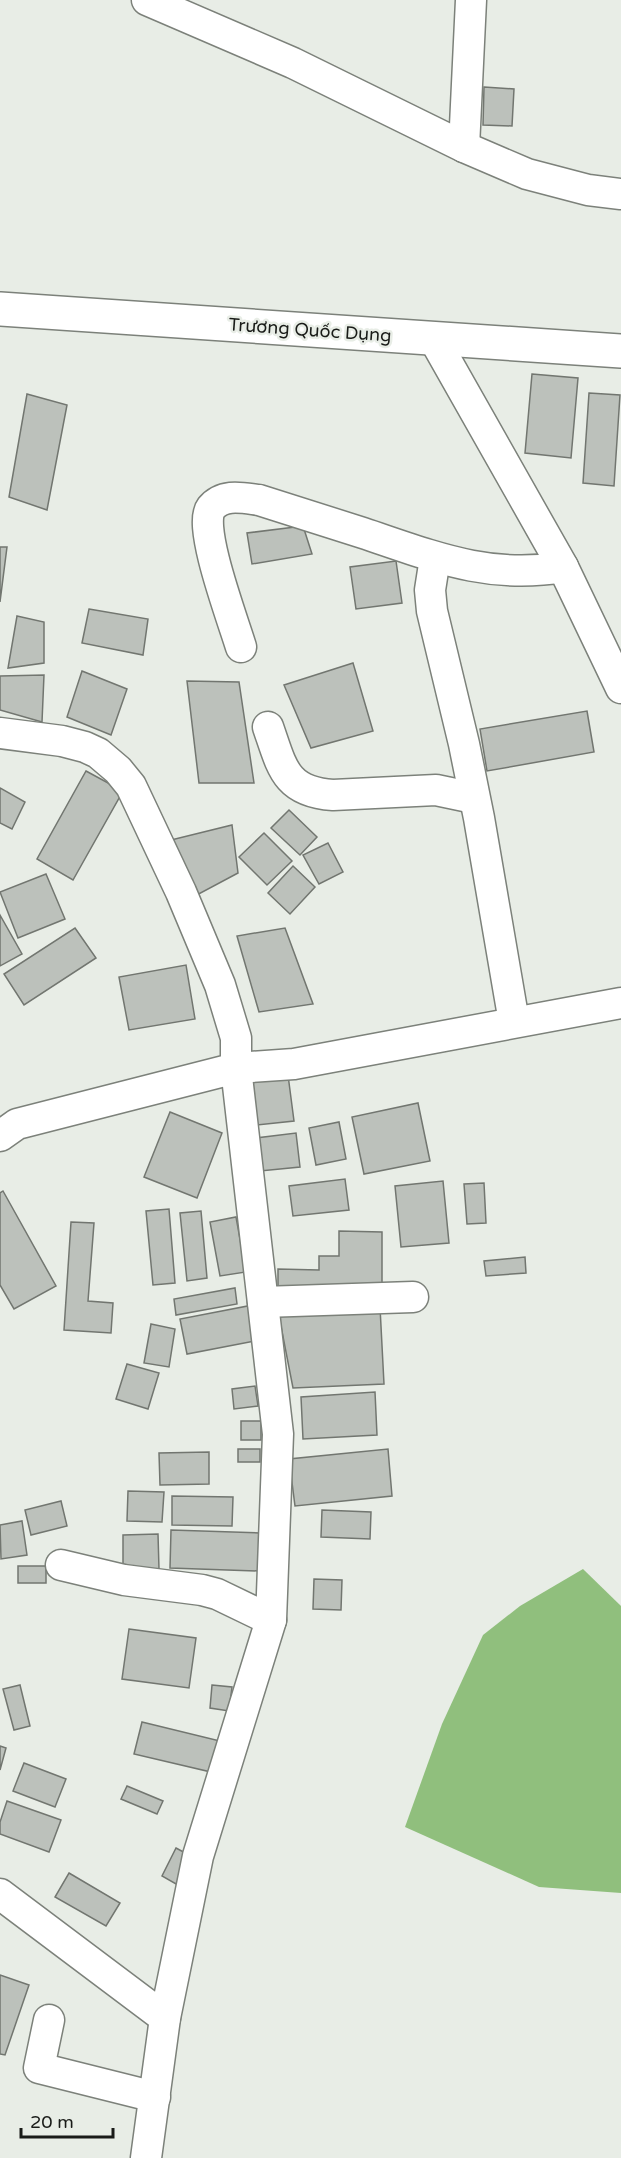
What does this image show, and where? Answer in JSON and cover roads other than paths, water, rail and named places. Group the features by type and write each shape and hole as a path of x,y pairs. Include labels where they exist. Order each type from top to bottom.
{"street":[{"path":"147,0 293,63 464,147 527,174 588,190 621,194"},
{"path":"464,147 471,0"},
{"name":"Trương Quốc Dụng","path":"0,309 621,351"},
{"path":"434,339 563,567 621,688"},
{"path":"241,647 207,533 209,513 212,507 223,500 236,497 259,500 435,558 482,568 512,572 563,567"},
{"path":"435,558 430,590 432,611 464,744 514,1022"},
{"path":"268,728 287,775 296,785 306,790 333,795 436,790 474,798"},
{"path":"0,733 62,741 85,747 98,753 118,770 131,786 181,892 220,985 236,1038 236,1068 278,1434 271,1620 198,1856 165,2018 146,2158"},
{"path":"0,1136 17,1124 236,1068 294,1064 621,1003"},
{"path":"263,1302 413,1297"},
{"path":"61,1565 124,1580 209,1592 271,1620"},
{"path":"0,1894 165,2018"},
{"path":"49,2020 39,2068 155,2097"}]}
